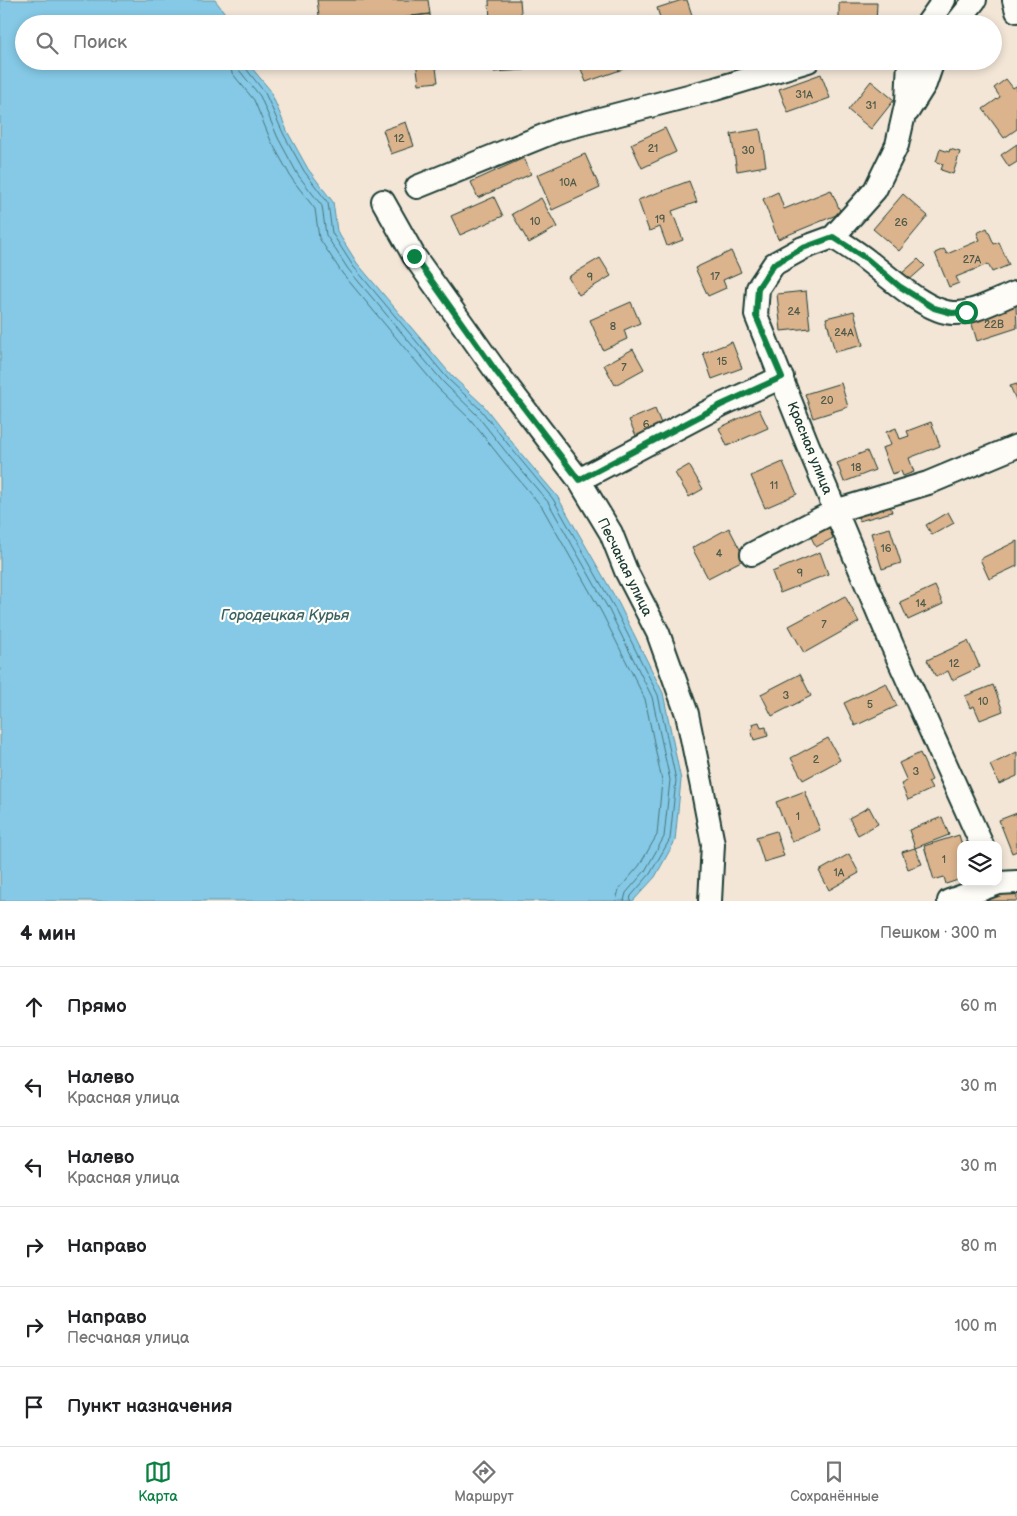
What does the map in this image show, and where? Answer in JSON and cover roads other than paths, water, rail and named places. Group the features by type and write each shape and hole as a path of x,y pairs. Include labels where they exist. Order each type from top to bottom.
{"street":[{"path":"963,15 975,0"},
{"path":"1014,0 1017,11"},
{"path":"416,187 558,130 715,89 778,70"},
{"name":"Красная улица","path":"909,70 907,101 897,145 875,190 833,237 803,248 774,264 758,288 756,316 892,646 980,841"},
{"path":"903,118 924,84 929,70"},
{"name":"Песчаная улица","path":"383,202 414,256 498,374 579,480 611,533 626,571 658,633 687,714 713,844 710,901"},
{"path":"833,237 867,259 899,286 934,308 952,313 966,312 1015,293"},
{"path":"579,480 721,405 782,377"},
{"path":"752,554 835,511 928,483 1017,446"},
{"path":"949,901 1005,882"}],"water":[{"name":"Городецкая Курья","path":"0,0 215,0 226,15 15,15 15,70 253,70 270,90 288,133 308,169 333,202 337,231 357,263 452,376 484,406 557,496 619,604 663,693 681,780 675,841 655,877 633,901 0,901"}]}
